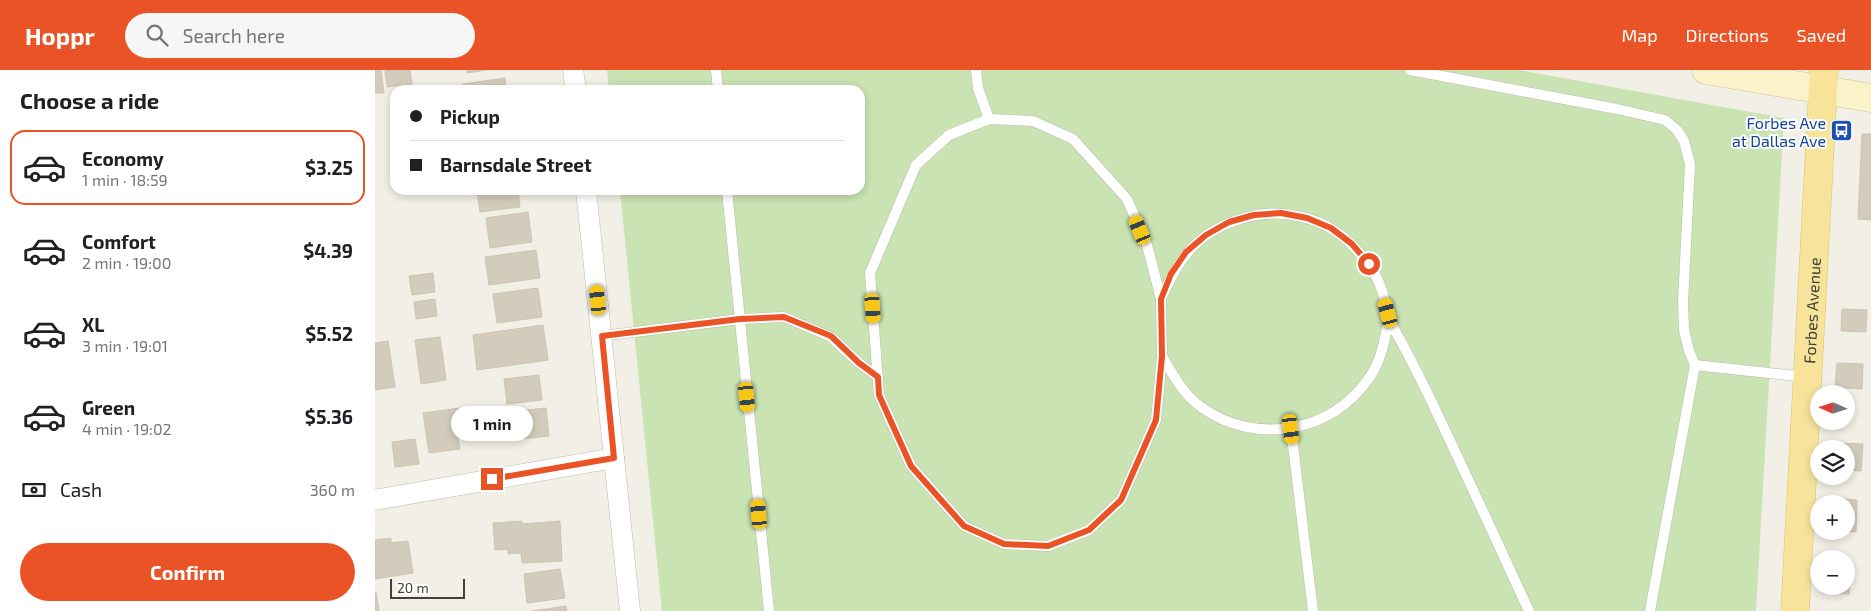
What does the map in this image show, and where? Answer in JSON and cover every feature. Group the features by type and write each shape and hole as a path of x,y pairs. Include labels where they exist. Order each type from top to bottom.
{"main road":[{"name":"Forbes Avenue","path":"1795,611 1824,81"}],"street":[{"path":"573,70 574,85"},
{"path":"1706,70 1824,81 1871,98"},
{"path":"587,195 629,611"},
{"path":"375,500 614,458"}],"lane":[{"path":"716,70 718,85"},
{"path":"976,70 978,88 989,119"},
{"path":"1410,70 1617,109 1665,120 1677,130 1684,141 1690,164 1683,302 1684,330 1689,351 1695,365 1650,611"},
{"path":"989,119 1033,121 1073,139 1127,199 1147,245 1161,299 1162,356 1156,420 1121,500 1089,530 1048,546 1004,544 964,526 911,466 879,395 870,273 916,165 949,135 989,119"},
{"path":"728,195 769,611"},
{"path":"1161,299 1171,274 1186,252 1206,235 1229,222 1254,215 1281,213 1307,218 1331,228 1352,244 1369,264 1381,287 1389,317 1435,407 1529,611"},
{"path":"602,336 740,319 784,317 831,336 859,363 878,377"},
{"path":"1162,356 1178,384 1200,407 1207,411 1229,423 1259,430 1291,429 1322,420 1349,402 1369,378 1383,349 1389,317"},
{"path":"1695,365 1807,377"},
{"path":"1291,429 1313,611"}],"green space":[{"path":"607,70 1519,70 1784,118 1756,611 662,611 620,195 865,195 865,85 608,85"}],"building":[{"path":"375,70 381,70 384,93 375,93"},
{"path":"385,70 410,70 412,84 390,85 387,87"},
{"path":"467,70 487,70 467,73"},
{"path":"505,78 506,85 463,85"},
{"path":"1862,134 1871,134 1871,220 1858,219"},
{"path":"478,195 519,195 520,207 480,212"},
{"path":"528,212 532,242 490,248 486,218"},
{"path":"536,250 540,278 489,285 485,257"},
{"path":"433,273 435,292 412,295 409,276"},
{"path":"538,288 542,317 497,323 493,294"},
{"path":"435,299 437,316 416,319 414,302"},
{"path":"1842,309 1867,310 1866,332 1841,331"},
{"path":"543,325 548,360 477,370 473,335"},
{"path":"440,337 446,380 421,384 415,340"},
{"path":"388,341 395,387 375,390 375,343"},
{"path":"1837,363 1863,364 1862,389 1855,388 1855,385 1835,385"},
{"path":"539,375 542,400 507,404 504,379"},
{"path":"460,408 463,432 457,432 460,449 429,453 423,413"},
{"path":"546,408 549,436 511,440 508,412"},
{"path":"415,439 419,464 395,467 392,442"},
{"path":"1855,444 1863,444 1861,471 1855,471"},
{"path":"1855,500 1857,500 1855,532"},
{"path":"522,521 522,524 560,521 562,561 522,563 521,553 508,554 508,549 495,550 493,523"},
{"path":"391,538 391,543 408,541 413,573 375,579 375,540"},
{"path":"560,569 565,598 527,603 524,574"},
{"path":"376,592 379,611 375,611"},
{"path":"566,606 567,611 532,611"}],"place":[{"name":"Forbes Ave at Dallas Ave","path":"1842,131"}],"route":[{"path":"492,479 614,458 602,336 740,319 784,317 831,336 859,363 878,377 879,395 911,466 964,526 1004,544 1048,546 1089,530 1121,500 1156,420 1162,356 1161,299 1171,274 1186,252 1206,235 1229,222 1254,215 1281,213 1307,218 1331,228 1352,244 1369,264"}]}
